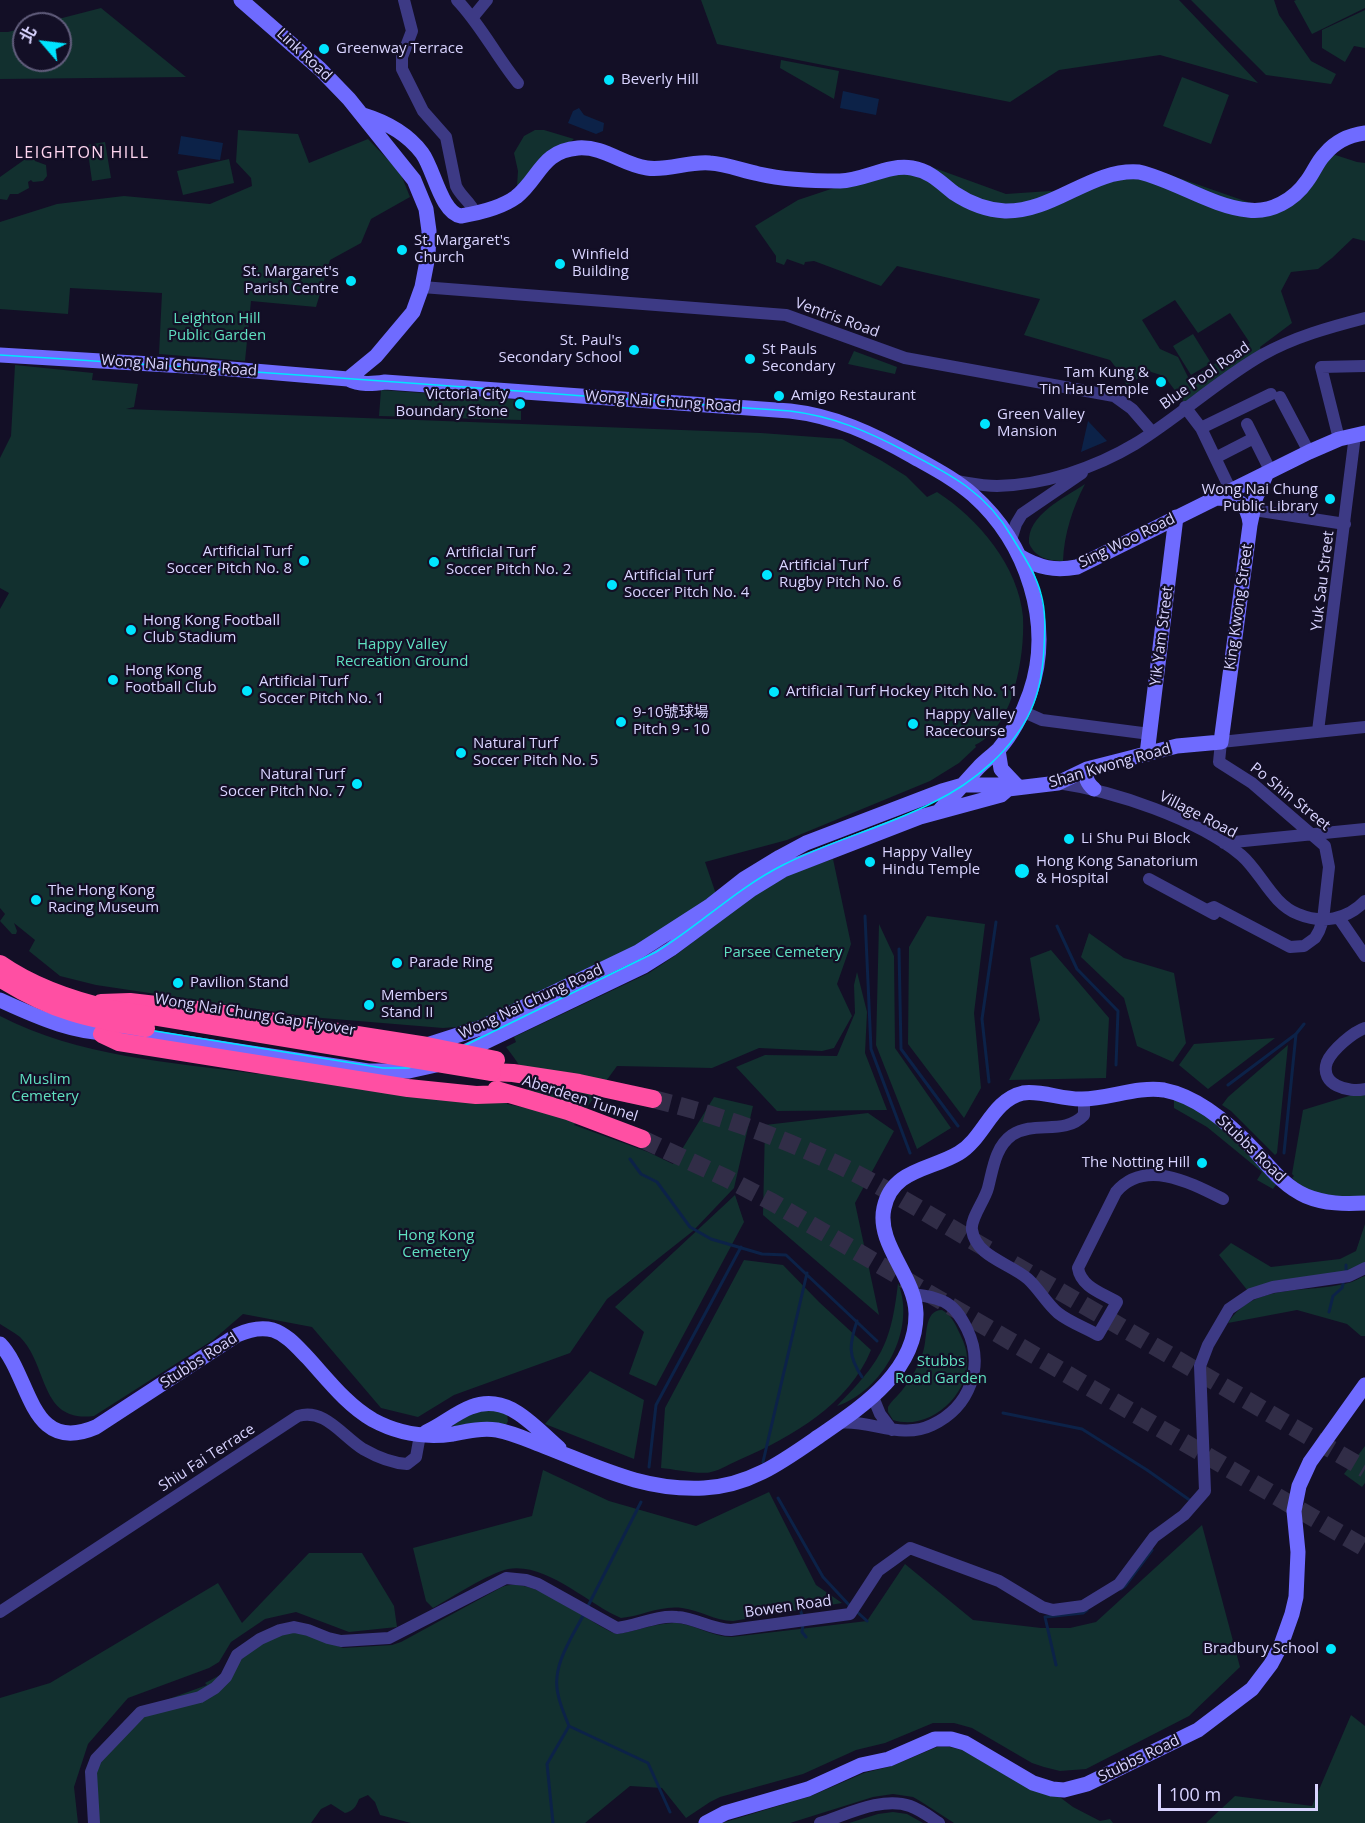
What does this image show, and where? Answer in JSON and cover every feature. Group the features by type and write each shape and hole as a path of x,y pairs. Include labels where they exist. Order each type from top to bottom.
{"highway":[{"name":"Wong Nai Chung Gap Flyover","path":"0,964 54,993 110,1009 492,1072 513,1073"},
{"name":"Wong Nai Chung Gap Flyover","path":"0,978 55,1008 102,1021 432,1074 479,1083 506,1094"},
{"path":"101,1003 130,1002 191,1009 450,1050 496,1060 513,1073"},
{"path":"102,1035 119,1042 440,1092 476,1095 506,1094"},
{"name":"Aberdeen Tunnel","path":"513,1073 589,1085 653,1099"},
{"name":"Aberdeen Tunnel","path":"506,1094 537,1101 642,1139"}],"street":[{"name":"Link Road","path":"241,0 320,69 363,115 414,180 426,209 429,231 428,256 422,287 413,312 370,362 348,380"},
{"path":"404,0 412,31 402,57 402,69 423,111 446,137 456,186 475,213"},
{"path":"457,0 473,17 501,62 518,83"},
{"path":"473,17 487,0"},
{"path":"363,115 390,125 412,142 429,165 450,212 461,216 502,205 516,197 546,162 572,149 597,149 643,168 662,169 690,163 710,163 770,176 838,181 867,177 897,168 908,168 930,174 952,191 974,203 1004,211 1035,207 1111,175 1131,171 1146,174 1230,206 1256,211 1289,199 1302,188 1327,151 1347,138 1365,133"},
{"name":"Ventris Road","path":"422,287 786,315 905,358 1114,396 1132,409 1152,432"},
{"name":"Blue Pool Road","path":"954,481 996,486 1024,483 1069,473 1132,446 1235,371 1265,353 1314,333 1365,318"},
{"name":"Wong Nai Chung Road","path":"0,355 219,368 348,380 356,383 385,382 797,412 835,420 865,431 954,481 987,508 1011,540 1019,556 1033,592 1038,617 1035,676 1023,711 998,750 939,811"},
{"path":"370,362 375,374 385,382"},
{"path":"1339,439 1321,367 1365,366"},
{"path":"1201,428 1276,396 1309,452"},
{"path":"1185,407 1201,428 1217,457 1231,491"},
{"path":"1247,424 1268,473"},
{"name":"Sing Woo Road","path":"1019,556 1034,565 1050,569 1077,567 1309,452 1339,439 1360,434"},
{"name":"Yuk Sau Street","path":"1318,731 1345,524 1360,434"},
{"path":"1217,457 1254,438"},
{"name":"Blue Pool Road","path":"1011,540 1022,514 1103,459"},
{"name":"King Kwong Street","path":"1221,742 1250,525 1256,497 1268,473"},
{"path":"1216,498 1234,499 1241,503 1247,510 1250,525"},
{"path":"1254,510 1345,524"},
{"name":"Yik Yam Street","path":"1146,754 1176,517"},
{"path":"1023,711 1042,720 1150,734"},
{"name":"Shan Kwong Road","path":"963,785 998,785 1013,788 1058,783 1087,770 1177,746 1365,727"},
{"name":"Po Shin Street","path":"1221,742 1220,762 1252,783 1313,833 1325,846 1329,867 1323,920"},
{"path":"998,750 1001,769 1013,788"},
{"path":"1087,770 1085,774 1087,780 1094,789"},
{"name":"Village Road","path":"1058,783 1094,789 1156,810 1224,843 1254,867 1287,908 1300,915 1323,920 1339,918 1350,913 1365,901"},
{"name":"Wong Nai Chung Road","path":"0,953 22,971 42,982 128,1011 376,1050 442,1042 480,1028 638,952 711,905 744,879 807,843 963,785"},
{"name":"Wong Nai Chung Road","path":"0,1000 44,1018 102,1035 120,1033 368,1071 409,1071 435,1065 644,966 671,949 752,889 783,870 939,811 1001,795 1013,788"},
{"path":"1224,843 1365,829"},
{"path":"1149,879 1266,942"},
{"path":"1207,910 1214,907 1290,947 1297,948 1304,946 1314,938 1323,920"},
{"path":"1339,918 1365,956"},
{"path":"1365,1028 1349,1037 1329,1060 1326,1068 1329,1077 1337,1086 1348,1090 1365,1089"},
{"name":"Stubbs Road","path":"0,1344 13,1361 37,1414 47,1425 62,1431 76,1432 96,1427 237,1335 262,1329 277,1332 290,1339 363,1413 388,1427 420,1435 450,1434 481,1429 504,1432 570,1455 614,1475 650,1484 687,1489 722,1487 746,1481 770,1470 873,1397 892,1376 912,1337 916,1309 913,1294 883,1227 884,1207 888,1196 895,1185 910,1173 961,1152 1002,1105 1017,1095 1033,1092 1058,1098 1084,1099 1142,1090 1163,1090 1173,1093 1194,1102 1220,1118 1277,1176 1297,1191 1323,1201 1342,1204 1365,1203"},
{"path":"1084,1099 1084,1115 1079,1121 1065,1127 1021,1130 1010,1137 1003,1145 990,1171 983,1202 971,1228 980,1249 1027,1278 1059,1313 1098,1335 1117,1302 1085,1284 1079,1276 1078,1268 1116,1192 1123,1184 1138,1176 1177,1178 1188,1181 1223,1199"},
{"name":"Bowen Road","path":"94,1823 91,1772 96,1759 143,1711 200,1697 215,1688 226,1677 237,1656 269,1634 294,1627 341,1641 389,1638 507,1578 526,1580 548,1588 617,1628 678,1617 721,1630 850,1614 878,1571 909,1548 999,1581 1048,1608 1083,1606 1119,1584 1154,1537 1184,1515 1205,1491 1200,1366 1217,1328 1229,1309 1251,1294 1273,1287 1349,1276 1365,1268"},
{"path":"838,1423 859,1422 892,1430 916,1430 942,1420 962,1400 974,1372 976,1359 972,1340 955,1310 947,1303 913,1294"},
{"name":"Stubbs Road","path":"706,1823 725,1813 808,1789 861,1765 889,1759 935,1739 951,1739 965,1743 1039,1786 1064,1790 1087,1784 1198,1730 1252,1689 1271,1664 1281,1645 1296,1597 1298,1552 1294,1511 1299,1486 1310,1462 1365,1385"},
{"path":"873,1397 880,1414 892,1430"},
{"path":"420,1435 472,1406 490,1403 506,1406 512,1413 514,1421 504,1432"},
{"name":"Stubbs Road","path":"506,1406 519,1413 570,1455"},
{"name":"Shiu Fai Terrace","path":"0,1612 298,1416 309,1414 324,1419 362,1449 399,1463 407,1464 416,1457 420,1435"},
{"path":"820,1823 893,1803 910,1806 939,1823"}],"green space":[{"path":"701,0 1179,0 1258,83 1160,55 1059,70 1010,102 717,44"},
{"path":"1191,0 1274,0 1279,15 1311,61 1336,74 1331,84 1266,75"},
{"path":"1365,0 1365,8 1312,34 1294,1"},
{"path":"101,8 186,77 0,79 0,32 12,31 12,72 72,72 72,15"},
{"path":"1365,10 1365,48 1354,46 1345,62 1322,48 1322,30"},
{"path":"781,60 839,71 834,99 780,68"},
{"path":"1182,77 1229,95 1211,144 1163,126"},
{"name":"Leighton Hill Public Garden","path":"238,130 298,134 309,163 368,139 400,172 410,197 371,219 361,243 330,260 316,307 251,301 245,361 159,354 162,293 70,288 68,314 0,309 0,222 57,204 124,196 210,204 252,186 251,178 236,162"},
{"path":"535,130 544,130 574,139 517,186 518,171 514,153 524,136"},
{"path":"105,142 111,178 92,181 87,145"},
{"path":"1323,151 1365,163 1365,241 1353,238 1318,269 1291,272 1281,291 1292,323 1260,347 1262,353 1187,406 1164,376 1148,371 1127,386 1110,360 1024,335 1040,299 897,266 881,286 814,261 805,262 804,265 787,259 784,265 776,262 776,256 755,226 798,200 915,161 1006,194 1050,191 1065,194 1156,170 1262,207 1305,183","holes":["1175,300 1198,333 1230,313 1250,343 1189,379 1178,357 1160,349 1142,320"]},
{"path":"31,155 35,161 46,165 47,176 43,181 33,182 31,180 28,182 29,188 18,194 10,194 7,200 0,199 0,177"},
{"path":"229,159 234,183 183,195 177,171"},
{"path":"1193,334 1211,363 1191,375 1173,346"},
{"path":"854,351 897,367 895,374 848,364"},
{"name":"Happy Valley Recreation Ground","path":"15,365 93,373 92,380 138,384 134,407 126,409 761,433 842,439 906,476 927,497 937,492 952,503 981,530 1005,562 1020,598 1023,617 1022,652 1013,694 1001,720 990,735 975,745 976,747 959,763 930,781 787,840 705,862 717,897 641,945 485,1019 457,1027 443,1028 310,1017 96,985 60,976 29,951 35,940 14,923 17,931 16,934 12,934 0,921 5,914 0,908 0,609 9,593 0,588 0,458 11,436"},
{"path":"381,390 521,400 521,420 379,416"},
{"path":"1085,484 1070,521 1063,561 1039,555 1029,543 1034,524 1048,508"},
{"name":"Hong Kong Cemetery","path":"833,859 851,944 837,984 852,1016 834,1048 822,1051 759,1048 712,1068 617,1066 574,1125 648,1152 673,1164 714,1097 753,1106 734,1188 693,1231 607,1299 570,1353 454,1395 418,1417 381,1408 312,1327 243,1314 213,1340 94,1416 76,1416 63,1411 54,1402 29,1349 20,1337 0,1324 0,1016 61,1041 126,1056 258,1074 272,1070 507,1099 507,1104 526,1108 527,1082 506,1047 516,1042 514,1037 649,973 758,892 793,873"},
{"path":"927,916 985,924 974,1013 981,1088 964,1118 908,1044 909,947"},
{"path":"879,924 894,956 895,1048 951,1128 917,1149 876,1045"},
{"path":"1089,933 1124,958 1174,973 1186,1043 1173,1062 1137,1046 1124,998 1081,957"},
{"path":"1051,950 1109,1018 1106,1078 1009,1080 1040,1020 1030,958"},
{"path":"857,972 867,1012 865,1053 887,1110 777,1111 736,1067 765,1055 837,1056 855,1013 854,985"},
{"path":"1275,1038 1208,1089 1179,1065 1194,1044"},
{"path":"1288,1045 1275,1155 1231,1111 1222,1105 1228,1097"},
{"path":"1365,1091 1365,1199 1341,1201 1303,1188 1292,1178 1294,1176 1292,1174 1303,1110"},
{"path":"1174,1098 1190,1105 1223,1126 1278,1182 1273,1189 1257,1180 1262,1172 1207,1127 1174,1108"},
{"path":"868,1113 894,1131 855,1203 879,1315 763,1215 765,1125"},
{"path":"735,1195 744,1222 656,1386 629,1374 644,1332 615,1307"},
{"path":"1365,1224 1365,1264 1341,1275 1248,1291 1219,1255 1231,1243 1271,1267 1340,1259 1356,1251"},
{"path":"744,1260 783,1265 871,1350 849,1387 834,1402 799,1429 780,1440 711,1472 661,1468 665,1408"},
{"path":"1365,1276 1365,1336 1361,1336 1347,1324 1297,1310 1228,1323 1239,1310 1267,1295 1332,1286"},
{"path":"898,1283 903,1301 903,1320 892,1356 882,1373 869,1387 854,1398 837,1406 864,1377 881,1352 892,1323"},
{"name":"Stubbs Road Garden","path":"942,1310 954,1322 966,1348 966,1371 962,1385 955,1397 933,1415 907,1422 893,1420 888,1407 917,1367 923,1352 929,1320 936,1311"},
{"path":"590,1371 644,1400 634,1459 545,1424"},
{"path":"485,1410 500,1410 507,1414 506,1425 454,1427 453,1425 468,1416"},
{"path":"1365,1446 1365,1483 1362,1487 1344,1474"},
{"path":"543,1470 609,1501 696,1526 769,1492 816,1585 842,1603 733,1621 674,1607 621,1618 552,1578 537,1572 508,1569 491,1575 433,1608 426,1601 413,1548 532,1516"},
{"path":"1202,1525 1240,1667 1189,1716 1086,1769 1060,1771 1044,1767 1032,1763 972,1728 954,1723 933,1723 885,1743 856,1750 803,1774 720,1797 686,1818 662,1788 630,1786 585,1823 411,1823 380,1815 375,1802 368,1795 359,1799 354,1808 345,1813 331,1804 321,1809 311,1823 92,1823 88,1787 101,1751 136,1711 207,1685 205,1683 226,1672 241,1653 292,1628 343,1648 392,1645 502,1587 515,1585 544,1593 616,1634 661,1624 677,1623 732,1637 867,1621 905,1564 973,1620 1041,1628 1070,1628 1096,1622"},
{"path":"309,1553 362,1553 394,1606 397,1627 349,1632 296,1612 265,1619 231,1642 219,1662 209,1668 128,1698 88,1744 74,1787 78,1823 0,1823 0,1698 50,1683 218,1583 242,1623"},
{"path":"1351,1715 1365,1726 1365,1823 1206,1823 1235,1796 1312,1806"},
{"path":"937,1747 962,1750 1023,1785 1057,1795 1073,1807 1100,1821 1110,1819 1113,1823 954,1823 913,1797 893,1794 873,1797 790,1823 722,1823 811,1796 864,1773 892,1766"},
{"path":"893,1812 907,1814 923,1823 849,1823 878,1814"}],"water":[{"path":"843,91 879,99 876,115 840,108"},
{"path":"579,108 584,115 604,123 603,131 596,134 568,123 573,111"},
{"path":"181,136 223,143 220,160 178,154"},
{"path":"1088,421 1107,441 1081,452"}],"waterway":[{"path":"865,916 871,1049 910,1153"},
{"path":"989,1082 982,1019 996,922"},
{"path":"1057,926 1077,969 1118,1011 1116,1065"},
{"path":"899,949 901,1049 958,1126"},
{"path":"1228,1085 1296,1034 1304,1024"},
{"path":"1284,1153 1296,1034"},
{"path":"630,1159 641,1174 657,1182 690,1227 711,1239 762,1254 786,1255 877,1341"},
{"path":"649,1467 656,1405 741,1247"},
{"path":"1346,1265 1346,1273"},
{"path":"763,1462 807,1273"},
{"path":"1329,1312 1333,1296 1342,1288 1344,1280"},
{"path":"857,1321 851,1350 854,1363 862,1377"},
{"path":"1003,1413 1082,1429 1191,1501"},
{"path":"778,1498 823,1577 850,1606"},
{"path":"587,1608 641,1502"},
{"path":"1121,1589 1152,1550"},
{"path":"798,1603 803,1618"},
{"path":"855,1610 867,1621"},
{"path":"1045,1617 1083,1613 1087,1610"},
{"path":"553,1823 547,1764 569,1726 559,1698 557,1673 564,1652 584,1614"},
{"path":"1045,1617 1056,1665"},
{"path":"803,1624 802,1632 806,1637"},
{"path":"569,1726 648,1763 670,1812"}],"tunnel":[{"path":"653,1099 736,1123 817,1155 883,1188 989,1250"},
{"path":"642,1139 772,1202 1365,1548"},
{"path":"1013,1264 1365,1469"}],"tram line":[{"path":"0,355 805,413 849,425 891,444 952,476 979,496 1002,521 1033,572 1043,601 1045,627 1042,672 1031,710 1014,739 1003,752 963,785 916,811 783,865 750,884 656,952 431,1062 408,1068 383,1068 118,1025 57,1009 0,981"}],"place":[{"name":"Greenway Terrace","path":"324,49"},
{"name":"Beverly Hill","path":"609,80"},
{"name":"St. Margaret's Church","path":"402,250"},
{"name":"Winfield Building","path":"560,264"},
{"name":"St. Margaret's Parish Centre","path":"351,281"},
{"name":"St. Paul's Secondary School","path":"634,350"},
{"name":"St Pauls Secondary","path":"750,359"},
{"name":"Tam Kung & Tin Hau Temple","path":"1161,382"},
{"name":"Amigo Restaurant","path":"779,396"},
{"name":"Victoria City Boundary Stone","path":"520,404"},
{"name":"Green Valley Mansion","path":"985,424"},
{"name":"Wong Nai Chung Public Library","path":"1330,499"},
{"name":"Artificial Turf Soccer Pitch No. 8","path":"304,561"},
{"name":"Artificial Turf Soccer Pitch No. 2","path":"434,562"},
{"name":"Artificial Turf Rugby Pitch No. 6","path":"767,575"},
{"name":"Artificial Turf Soccer Pitch No. 4","path":"612,585"},
{"name":"Hong Kong Football Club Stadium","path":"131,630"},
{"name":"Hong Kong Football Club","path":"113,680"},
{"name":"Artificial Turf Soccer Pitch No. 1","path":"247,691"},
{"name":"Artificial Turf Hockey Pitch No. 11","path":"774,692"},
{"name":"9-10號球場 Pitch 9 - 10","path":"621,722"},
{"name":"Happy Valley Racecourse","path":"913,724"},
{"name":"Natural Turf Soccer Pitch No. 5","path":"461,753"},
{"name":"Natural Turf Soccer Pitch No. 7","path":"357,784"},
{"name":"Li Shu Pui Block","path":"1069,839"},
{"name":"Happy Valley Hindu Temple","path":"870,862"},
{"name":"Hong Kong Sanatorium & Hospital","path":"1022,871"},
{"name":"The Hong Kong Racing Museum","path":"36,900"},
{"name":"Parade Ring","path":"397,963"},
{"name":"Pavilion Stand","path":"178,983"},
{"name":"Members Stand II","path":"369,1005"},
{"name":"The Notting Hill","path":"1202,1163"},
{"name":"Bradbury School","path":"1331,1649"}],"district":[{"name":"LEIGHTON HILL","path":"82,153"}],"park label":[{"name":"Parsee Cemetery","path":"783,953"},
{"name":"Muslim Cemetery","path":"45,1088"}]}
